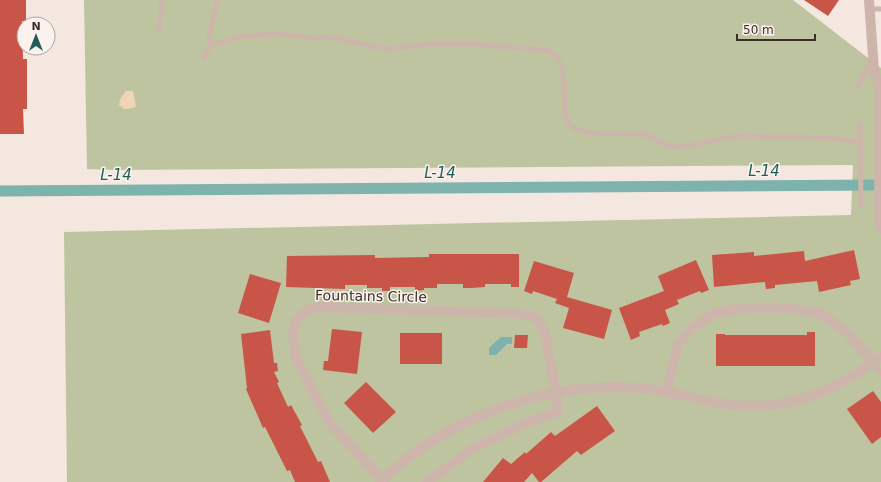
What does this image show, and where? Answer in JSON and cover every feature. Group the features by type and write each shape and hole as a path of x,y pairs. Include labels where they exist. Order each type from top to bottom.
{"street":[{"path":"874,6 874,71 880,88 879,208 881,228"},
{"name":"Fountains Circle","path":"556,392 545,334 536,317 523,314 319,307 307,310 296,320 293,332 296,359 330,423 382,482 419,449 446,432 475,417 525,399 556,392 585,388 617,387 667,392 733,405 757,406 782,404 813,396 828,390 850,379 881,356"},
{"path":"667,392 678,344 693,327 715,313 745,308 784,308 820,314 849,334 872,363"},
{"path":"427,482 474,448 526,423 558,412 556,392"}],"lane":[{"path":"159,31 162,0"},
{"path":"212,43 210,41 209,32 217,5 217,0"},
{"path":"212,43 216,44 238,37 276,34 314,38 337,38 374,48 390,48 426,44 478,44 549,51 560,62 564,80 566,118 570,125 574,128 603,134 647,135 668,146 676,148 731,137 825,137 860,142"},
{"path":"204,57 212,43"},
{"path":"858,86 868,67 873,50"},
{"path":"860,124 862,205"},
{"path":"872,363 881,374"}],"green space":[{"path":"84,0 793,0 881,68 881,482 67,482 64,232 851,215 853,165 87,169"}],"sand":[{"path":"126,91 133,91 136,106 134,108 124,109 119,105 120,99"}],"water":[{"path":"501,337 512,337 512,344 507,344 496,355 489,355 489,348"}],"building":[{"path":"0,0 26,0 26,16 16,16 16,56 23,56 23,59 27,59 27,109 23,109 24,134 0,134"},
{"path":"804,0 839,0 828,16"},
{"path":"854,250 860,279 850,281 851,285 819,292 817,281 775,285 775,288 766,289 765,282 714,287 712,255 754,252 754,256 804,251 805,261"},
{"path":"429,254 519,254 519,287 511,287 511,284 485,284 485,287 463,288 463,284 437,284 437,288 424,288 424,290 415,291 415,287 390,287 390,291 382,291 382,288 367,288 367,285 345,285 345,289 286,287 287,256 375,255 375,258 429,257"},
{"path":"696,260 709,290 701,293 700,291 677,300 679,304 665,310 670,323 663,326 662,324 639,332 640,336 631,340 619,308 664,291 658,276"},
{"path":"534,261 574,273 567,297 612,310 604,339 563,328 569,308 555,303 557,299 533,291 532,294 524,291"},
{"path":"250,274 281,283 269,323 238,313"},
{"path":"332,329 362,332 357,374 323,370 324,361 328,361"},
{"path":"270,330 274,363 277,363 278,371 274,372 279,382 277,383 288,407 291,405 302,425 300,426 318,462 321,461 330,482 295,482 290,470 287,471 265,427 263,428 246,389 241,334"},
{"path":"807,332 815,332 815,366 716,366 716,334 807,335"},
{"path":"400,333 442,333 442,364 400,364"},
{"path":"515,335 528,335 527,348 514,348"},
{"path":"366,382 396,412 373,433 344,403"},
{"path":"873,391 881,402 881,437 872,444 847,409"},
{"path":"597,406 615,431 581,455 577,451 541,482 539,482 532,473 524,482 483,482 503,458 511,464 525,452 526,454 551,432 555,436"}],"waterway":[{"name":"L-14","path":"0,191 881,185"}]}
